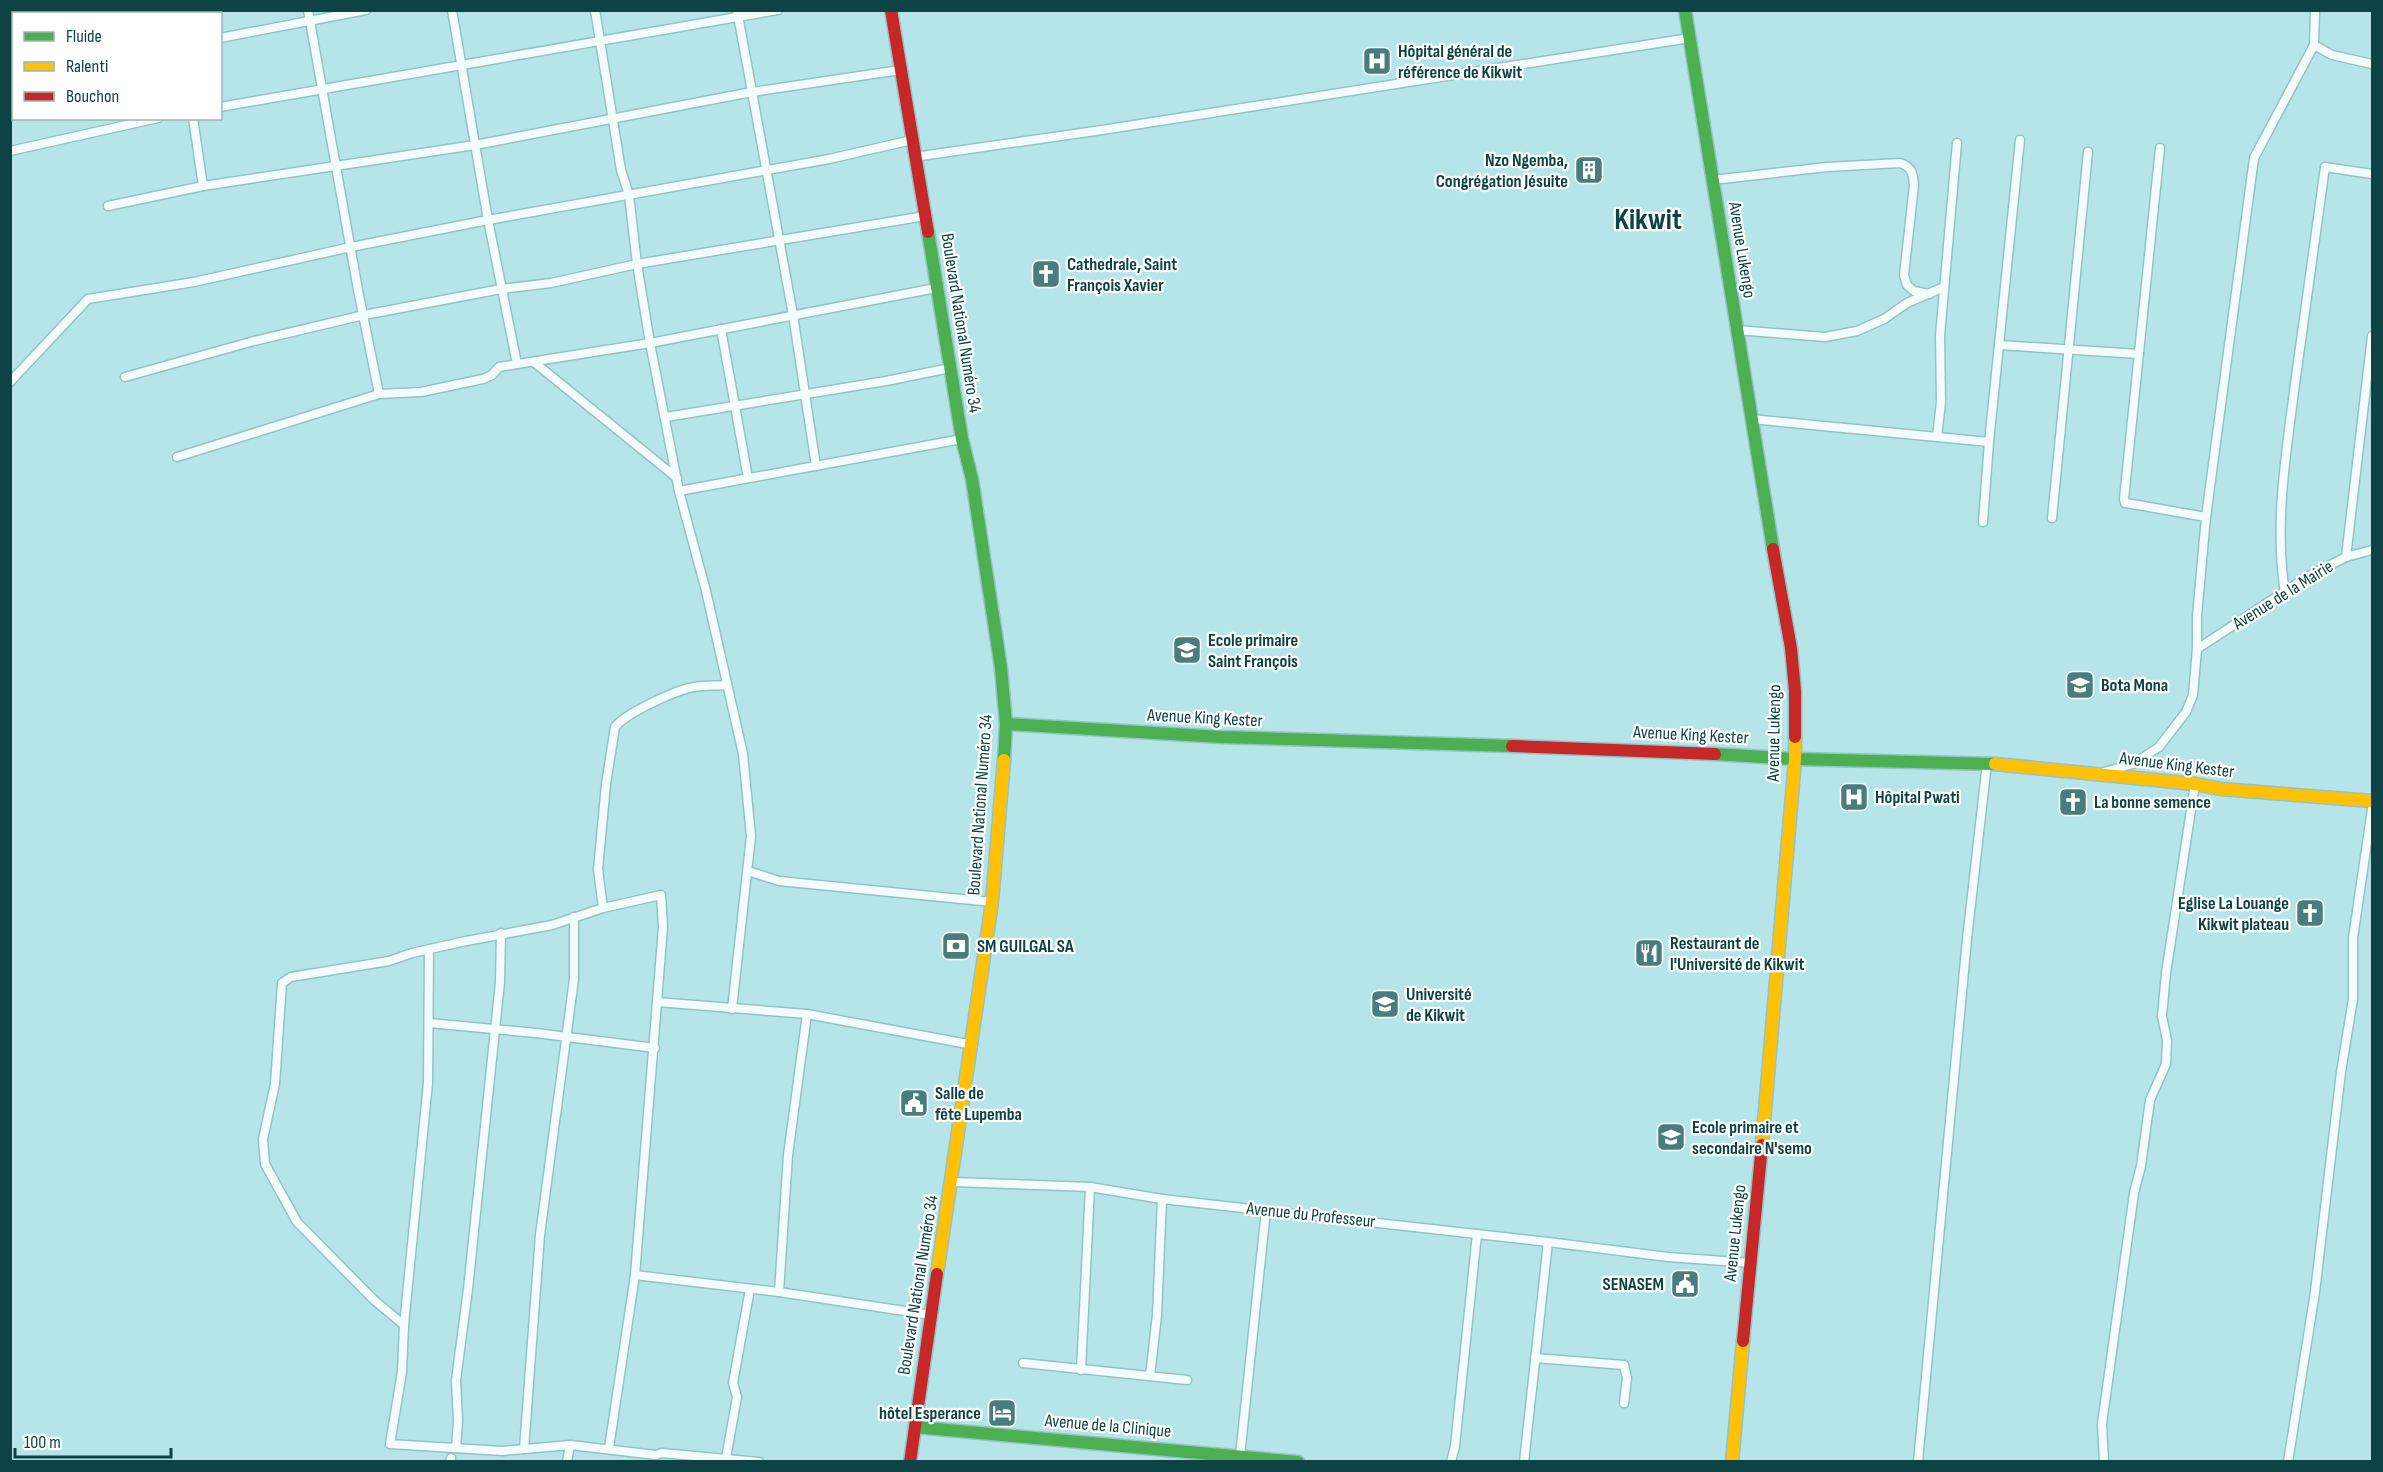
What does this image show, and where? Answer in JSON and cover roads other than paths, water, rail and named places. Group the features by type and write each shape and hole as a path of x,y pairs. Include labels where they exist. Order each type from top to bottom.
{"street":[{"path":"308,10 379,394"},
{"path":"222,38 366,10"},
{"path":"452,10 488,220 517,364"},
{"path":"595,10 621,170 629,195 637,264 679,491 706,591 743,754 751,836 732,1009"},
{"path":"222,107 600,42 737,14 778,10"},
{"name":"Boulevard National Numéro 34","path":"891,10 962,439 972,479 999,656 1006,724 992,902 953,1182 910,1461"},
{"name":"Avenue Lukengo","path":"1685,10 1751,419 1791,648 1795,691 1795,759 1732,1461"},
{"path":"2098,774 2133,764 2159,747 2186,712 2193,694 2206,517 2254,158 2314,45 2315,10"},
{"path":"737,14 793,315 816,466"},
{"path":"914,157 1690,39"},
{"path":"2314,45 2332,55 2373,64"},
{"path":"108,206 203,186 475,145 752,92 900,70"},
{"path":"10,151 149,120"},
{"path":"193,120 203,186"},
{"path":"10,382 88,299 194,282 351,247 488,220 765,172 912,140"},
{"path":"1983,522 1989,441 2020,140"},
{"path":"1937,437 1941,402 1940,336 1957,143"},
{"path":"2160,148 2124,499 2125,502 2206,517"},
{"path":"2052,518 2088,152"},
{"path":"1713,180 1827,167 1900,163 1908,166 1913,172 1914,184 1904,275 1907,285 1914,291 1929,294"},
{"path":"2284,593 2281,568 2281,512 2290,421 2325,167 2373,174"},
{"path":"125,377 254,341 363,315 501,289 551,283 637,264 925,216"},
{"path":"1737,330 1825,337 1857,331 1884,319 1907,303 1944,287"},
{"path":"177,457 379,394 422,392 483,379 492,375 499,367 536,363 651,343 936,288"},
{"path":"721,328 748,478"},
{"path":"2346,557 2373,336"},
{"path":"1999,345 2139,354"},
{"path":"536,363 677,478"},
{"path":"666,417 950,368"},
{"path":"1751,419 1989,441"},
{"path":"679,491 962,439"},
{"name":"Avenue de la Mairie","path":"2198,649 2307,577 2346,557 2373,550"},
{"path":"603,908 598,869 606,784 615,728 621,720 635,711 683,690 727,685"},
{"name":"Avenue King Kester","path":"1006,724 1221,738 1681,752 1795,759 1987,763 2195,784 2221,789 2373,801"},
{"path":"1918,1461 1966,939 1987,763"},
{"path":"2104,1461 2102,1424 2134,1193 2141,1166 2150,1100 2166,1064 2167,1040 2162,1016 2166,973 2195,784"},
{"path":"2288,1461 2317,1280 2341,1072 2353,999 2353,938 2373,809"},
{"path":"748,871 779,881 992,902"},
{"path":"404,1325 374,1300 297,1222 265,1164 263,1139 275,1084 282,982 291,977 389,962 412,953 501,933 552,925 603,908 661,895 663,927 655,1048 635,1275 609,1448"},
{"path":"524,1449 540,1235 574,979 574,917"},
{"path":"456,1448 458,1421 456,1380 500,982 501,933"},
{"path":"429,951 428,1083 404,1325 402,1372 390,1444 502,1451 570,1445 609,1448 661,1457 759,1461"},
{"path":"657,1002 807,1014 973,1045"},
{"path":"778,1292 788,1155 807,1014"},
{"path":"429,1023 565,1036 655,1048"},
{"name":"Avenue du Professeur","path":"953,1182 1090,1187 1162,1199 1668,1257 1750,1263"},
{"path":"1081,1370 1090,1187"},
{"path":"1150,1376 1157,1315 1162,1199"},
{"path":"1240,1456 1266,1210"},
{"path":"1451,1461 1455,1446 1477,1234"},
{"path":"1524,1461 1548,1242"},
{"path":"635,1275 778,1292 931,1315"},
{"path":"726,1458 737,1397 733,1383 750,1289"},
{"path":"1535,1358 1624,1365 1627,1378 1624,1402"},
{"path":"1023,1363 1186,1380"},
{"name":"Avenue de la Clinique","path":"915,1427 1223,1458 1240,1456 1298,1461"},
{"path":"567,1461 570,1445"}],"place":[{"name":"Hôpital général de référence de Kikwit","path":"1377,61"},
{"name":"Nzo Ngemba, Congrégation Jésuite","path":"1589,170"},
{"name":"Cathedrale, Saint François Xavier","path":"1046,274"},
{"name":"Ecole primaire Saint François","path":"1187,650"},
{"name":"Bota Mona","path":"2080,685"},
{"name":"Hôpital Pwati","path":"1854,797"},
{"name":"La bonne semence","path":"2073,802"},
{"name":"Eglise La Louange Kikwit plateau","path":"2310,913"},
{"name":"SM GUILGAL SA","path":"956,946"},
{"name":"Restaurant de l'Université de Kikwit","path":"1649,953"},
{"name":"Université de Kikwit","path":"1385,1004"},
{"name":"Salle de fête Lupemba","path":"914,1103"},
{"name":"Ecole primaire et secondaire N'semo","path":"1671,1137"},
{"name":"SENASEM","path":"1685,1284"},
{"name":"hôtel Esperance","path":"1002,1413"}],"district":[{"name":"Kikwit","path":"1648,220"}]}
